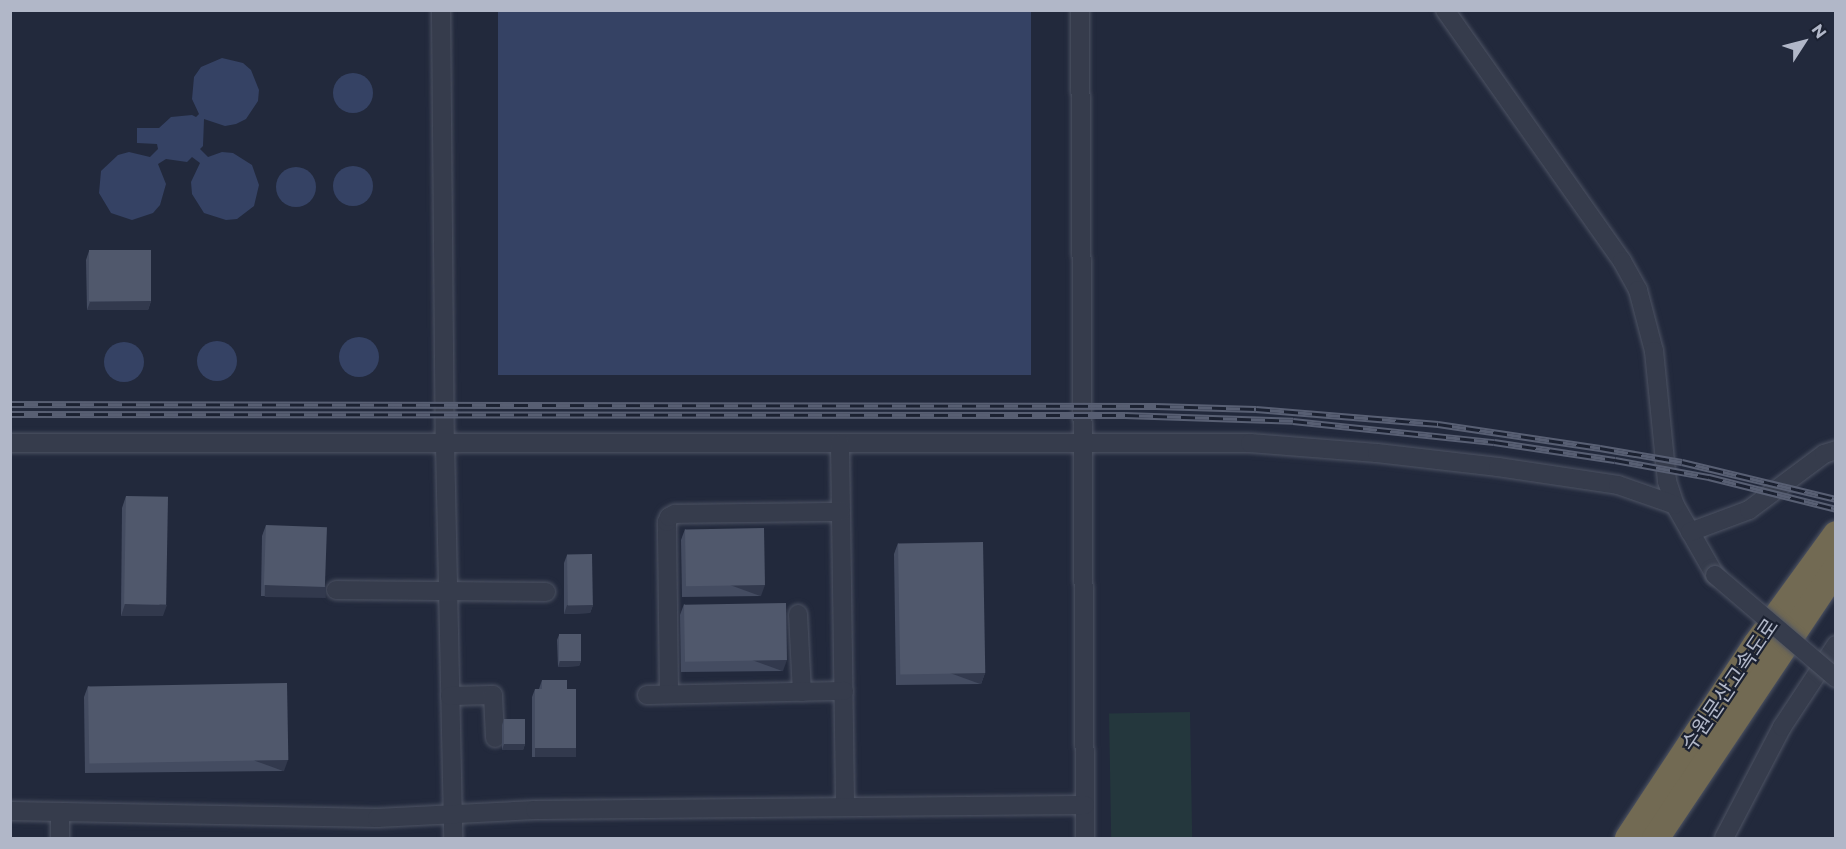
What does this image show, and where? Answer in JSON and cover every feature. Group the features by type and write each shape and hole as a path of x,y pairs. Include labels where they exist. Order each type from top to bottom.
{"highway":[{"name":"수원문산고속도로","path":"1628,838 1756,644 1836,534"},
{"name":"수원문산고속도로","path":"1654,838 1836,568"}],"street":[{"path":"441,10 445,443 453,838"},
{"path":"1080,10 1085,838"},
{"path":"1445,10 1622,261 1638,290 1653,351 1667,481 1675,505 1715,575 1836,678"},
{"path":"10,443 1250,443 1377,453 1618,485 1675,505"},
{"path":"840,443 845,807"},
{"path":"1690,532 1749,510 1824,454 1836,450"},
{"path":"669,694 667,522 669,517 675,514 841,512"},
{"path":"336,590 546,592"},
{"path":"798,614 802,692"},
{"path":"1724,838 1782,727 1836,645"},
{"path":"646,695 844,691"},
{"path":"450,696 493,695 495,738"},
{"path":"10,811 377,818 535,810 1085,805"},
{"path":"60,812 60,838"}],"shaded area":[{"path":"1190,712 1192,838 1111,838 1109,713"}],"water":[{"path":"498,11 1031,11 1031,375 498,375"},
{"path":"222,58 243,63 251,70 259,90 258,101 246,119 236,124 225,126 204,119 203,146 200,149 208,157 222,152 233,153 252,165 259,185 254,206 237,219 226,220 204,213 192,194 191,182 200,163 192,157 187,162 166,159 158,164 166,184 160,205 153,213 132,220 111,213 99,193 101,171 118,155 129,152 150,157 158,149 157,144 137,143 137,128 159,128 171,117 192,115 196,117 199,114 192,99 194,77 201,67"},
{"path":"353,73 361,74 367,79 372,85 372,101 367,107 361,112 353,113 345,112 339,107 334,101 333,93 334,85 339,79 345,74"},
{"path":"353,166 361,167 367,172 372,178 372,194 367,200 361,205 353,206 345,205 339,200 334,194 333,186 334,178 339,172 345,167"},
{"path":"296,167 304,168 310,173 315,179 315,195 310,201 304,206 296,207 288,206 282,201 277,195 276,187 277,179 282,173 288,168"},
{"path":"359,337 367,338 373,343 378,349 378,365 373,371 367,376 359,377 351,376 345,371 340,365 339,357 340,349 345,343 351,338"},
{"path":"217,341 225,342 231,347 236,353 236,369 231,375 225,380 217,381 209,380 203,375 198,369 197,361 198,353 203,347 209,342"},
{"path":"124,342 132,343 138,348 143,354 143,370 138,376 132,381 124,382 116,381 110,376 105,370 104,362 105,354 110,348 116,343"}],"building":[{"path":"89,250 151,250 151,301 89,301"},
{"path":"126,496 168,497 166,605 124,604"},
{"path":"266,525 327,527 325,587 264,585"},
{"path":"764,528 765,585 686,586 685,529"},
{"path":"983,542 985,673 900,674 898,543"},
{"path":"567,554 592,554 593,605 568,605"},
{"path":"786,603 787,660 685,662 684,605"},
{"path":"559,634 581,634 581,661 559,661"},
{"path":"542,680 567,680 567,689 576,689 576,748 535,748 535,689 542,689"},
{"path":"287,683 288,760 89,763 88,686"},
{"path":"504,719 525,719 525,744 504,744"}],"railway":[{"path":"10,404 1156,406 1256,409 1438,424 1600,448 1682,462 1836,499"},
{"path":"10,414 1125,415 1293,421 1494,442 1615,460 1709,477 1836,509"}]}
